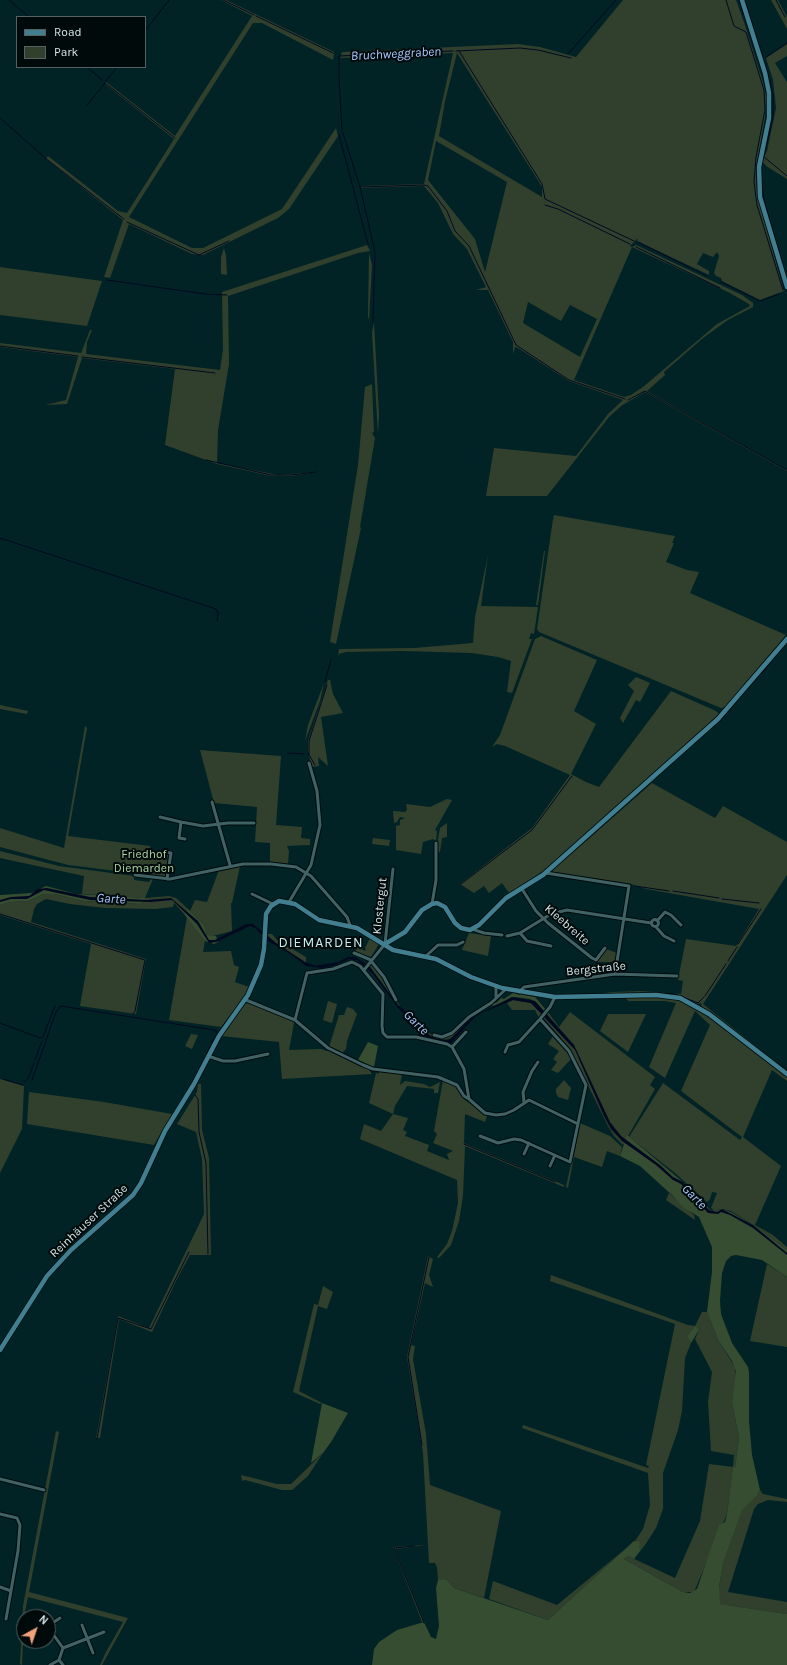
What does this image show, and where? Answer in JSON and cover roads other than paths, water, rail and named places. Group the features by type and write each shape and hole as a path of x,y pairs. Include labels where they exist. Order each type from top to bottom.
{"street":[{"path":"742,0 765,73 769,93 769,118 759,167 760,197 787,287"},
{"path":"472,929 481,924 506,898 546,873 718,718 787,639"},
{"path":"289,902 313,860 320,825 317,791 309,763"},
{"path":"212,802 230,865"},
{"path":"160,817 203,826 254,823"},
{"path":"181,822 179,838 185,839"},
{"path":"432,904 436,880 436,844"},
{"path":"166,852 171,853 167,879"},
{"path":"135,875 167,879 230,865 243,864 284,865 296,867 307,872 347,917 350,925"},
{"name":"Klostergut","path":"385,944 393,869"},
{"path":"546,873 629,886 615,974"},
{"name":"Kleebreite","path":"522,889 529,901 544,919 592,958 596,960 605,948"},
{"path":"252,894 273,904 279,902 289,902 319,920 350,925 360,929 397,951 440,960 471,977 506,989 555,997 668,995 692,1003 709,1014 787,1074"},
{"path":"364,969 385,944 404,932 422,910 432,904 437,903 445,907 458,927 484,933 502,935"},
{"name":"Reinhäuser Straße","path":"0,1350 30,1299 51,1271 138,1189 165,1131 184,1101 192,1092 194,1084 219,1036 246,1000 261,965 265,942 266,914 273,904"},
{"path":"508,936 520,933 554,913 572,910 651,923 653,926 656,926 664,936 674,942"},
{"path":"656,926 658,923 657,921 665,912 681,924"},
{"path":"651,923 653,920 657,921"},
{"path":"520,933 527,942 551,946"},
{"path":"426,956 439,945 457,945 462,942"},
{"path":"354,953 370,962 384,977 396,1000"},
{"path":"295,1020 305,977 308,972 333,969 352,962 359,964 384,995 382,1026 386,1037 392,1039 416,1037 447,1044 452,1047 464,1069 469,1099"},
{"name":"Bergstraße","path":"519,992 524,987 615,974 677,976"},
{"path":"496,986 496,998"},
{"path":"434,1035 442,1037 452,1033 469,1016 496,998 506,989"},
{"path":"506,1052 507,1046 519,1042 547,1011 555,997"},
{"path":"246,1000 295,1020 328,1048 363,1065 373,1069 438,1077 457,1085 464,1096 486,1113 496,1115 514,1110 529,1100 578,1124"},
{"path":"480,1136 498,1143 514,1139 529,1143 570,1162 586,1085 572,1055 540,1018"},
{"path":"452,1047 466,1032"},
{"path":"208,1056 223,1061 235,1061 268,1054"},
{"path":"524,1102 523,1092 532,1071 538,1062"},
{"path":"524,1154 529,1143"},
{"path":"550,1166 555,1155"},
{"path":"0,1479 44,1490"},
{"path":"0,1514 15,1517 20,1522 18,1551 6,1619"},
{"path":"0,1587 11,1591"},
{"path":"56,1621 60,1618"},
{"path":"82,1625 93,1653"},
{"path":"50,1665 58,1660 63,1648 104,1632"},
{"path":"56,1638 63,1648"},
{"path":"58,1660 63,1665"}],"water":[{"name":"Garte","path":"47,888 90,897 147,900 171,898 198,921 209,940 215,940 246,924 253,924 276,943 305,962 315,966 338,962 348,957 355,957 369,966 398,1005 415,1019 426,1033 436,1039 449,1040 473,1017 512,997 535,1001 574,1045 610,1122 621,1136 660,1165 673,1177 683,1182 709,1210 717,1212 722,1209 753,1225 787,1253 787,1255 753,1228 730,1215 721,1212 718,1214 708,1213 681,1184 673,1180 656,1165 622,1141 611,1129 604,1116 575,1050 531,1003 513,1000 484,1012 475,1017 451,1043 432,1040 421,1033 414,1023 399,1009 373,974 357,960 349,959 336,965 321,968 306,966 292,955 268,941 255,928 250,926 216,942 209,943 197,924 172,900 151,902 90,900 44,890 27,899 11,899 0,902 0,900 11,897 29,896 38,889"}],"waterway":[{"path":"9,0 28,16"},
{"path":"146,30 169,0"},
{"name":"Bruchweggraben","path":"223,0 254,15"},
{"name":"Bruchweggraben","path":"568,54 616,0"},
{"name":"Bruchweggraben","path":"726,0 734,26 746,32 764,90 765,110 756,157 754,182 757,205 783,290"},
{"path":"739,0 743,14"},
{"path":"745,0 759,45"},
{"path":"776,0 785,17"},
{"name":"Bruchweggraben","path":"256,16 333,53"},
{"path":"766,57 787,43"},
{"path":"760,47 763,57"},
{"name":"Bruchweggraben","path":"456,51 520,48 538,50 571,58"},
{"name":"Bruchweggraben","path":"339,61 339,56 453,51"},
{"path":"459,51 542,184 545,199 634,241"},
{"path":"764,61 769,76"},
{"path":"339,63 339,76"},
{"path":"88,68 102,80"},
{"path":"105,82 116,68"},
{"path":"339,78 342,130"},
{"path":"762,164 773,118 773,96 770,80"},
{"path":"87,105 105,83 175,138"},
{"path":"0,118 43,156"},
{"path":"343,133 360,187 375,252 373,322"},
{"path":"339,135 368,244"},
{"name":"Bruchweggraben","path":"764,157 787,176"},
{"path":"45,158 124,219"},
{"path":"761,173 762,168"},
{"path":"360,187 428,186 447,211 455,231 469,246 516,345 569,380 625,399"},
{"path":"762,188 765,204 787,278"},
{"path":"545,205 558,209 630,244"},
{"path":"127,222 199,255 229,241"},
{"path":"638,242 707,276"},
{"path":"636,247 720,288"},
{"path":"107,280 205,294 227,295"},
{"path":"721,282 760,301 779,294"},
{"path":"0,346 78,356"},
{"path":"82,357 215,373"},
{"path":"628,400 645,391 787,470"},
{"path":"206,460 271,475 291,475 316,472"},
{"path":"0,538 216,609 218,613 217,621"},
{"path":"778,654 787,643"},
{"path":"761,674 776,656"},
{"path":"325,681 331,660"},
{"path":"752,684 759,676"},
{"path":"309,754 309,741 327,685"},
{"path":"727,713 749,687"},
{"path":"706,733 725,716"},
{"path":"288,753 304,754"},
{"path":"308,753 315,765"},
{"path":"662,772 671,764"},
{"path":"642,790 660,774"},
{"path":"461,884 532,830 572,776"},
{"path":"626,804 640,792"},
{"path":"570,854 601,827"},
{"path":"635,886 669,891"},
{"path":"673,891 719,898"},
{"path":"722,899 759,903"},
{"path":"738,944 761,909"},
{"path":"0,914 145,960 135,1011 133,1014"},
{"path":"728,961 737,947"},
{"path":"705,996 726,964"},
{"path":"659,993 675,994 698,1003 704,997"},
{"path":"0,1023 40,1038 43,1037 55,1006"},
{"path":"32,1080 56,1012 61,1006 214,1030 217,1032 216,1034"},
{"path":"211,1044 215,1036"},
{"path":"35,1060 42,1041"},
{"path":"207,1053 210,1046"},
{"path":"24,1082 28,1079 34,1063"},
{"path":"3,1079 23,1085"},
{"path":"195,1095 198,1099 199,1132 206,1163 208,1254"},
{"path":"574,1151 579,1128"},
{"path":"464,1144 555,1182"},
{"path":"97,1439 118,1318 151,1329 189,1252"},
{"path":"422,1445 408,1357 429,1257"},
{"path":"415,1546 394,1548 424,1623"}],"district":[{"name":"DIEMARDEN","path":"321,943"}],"park label":[{"name":"Friedhof Diemarden","path":"144,862"}]}
